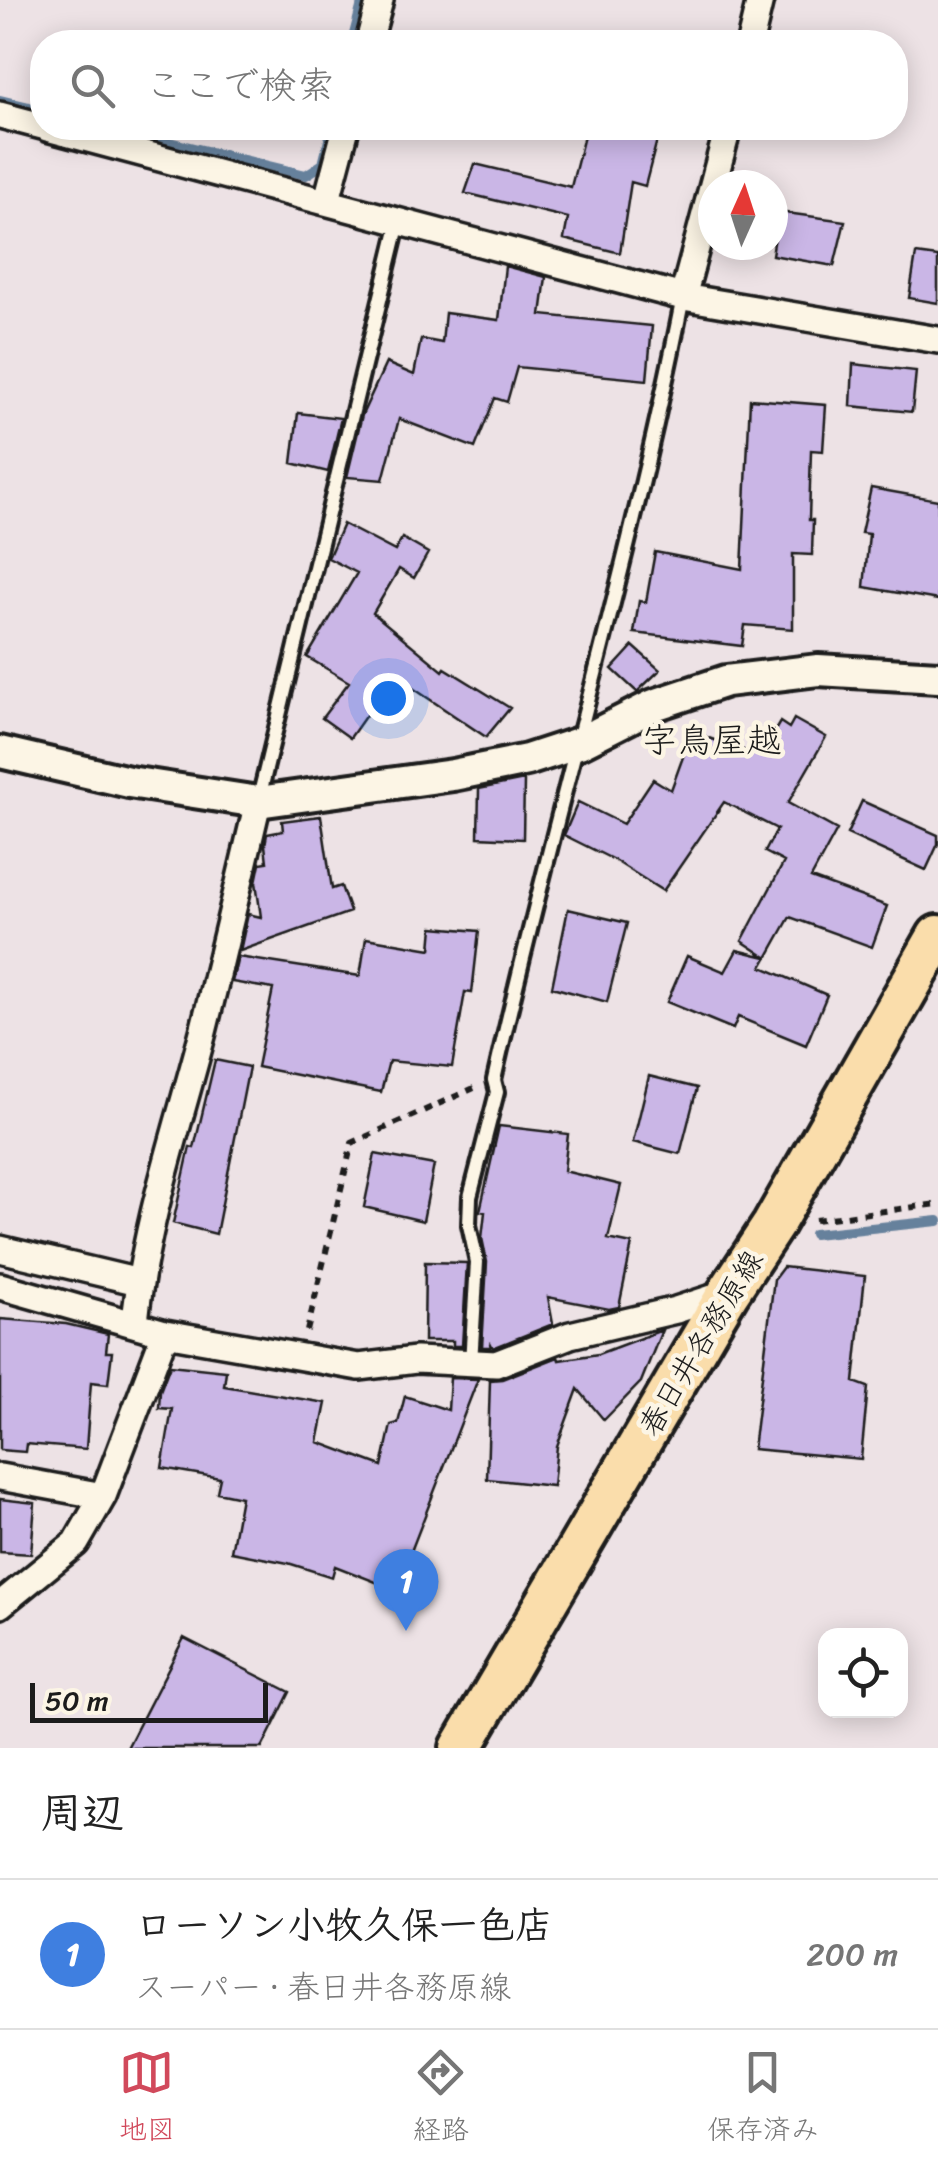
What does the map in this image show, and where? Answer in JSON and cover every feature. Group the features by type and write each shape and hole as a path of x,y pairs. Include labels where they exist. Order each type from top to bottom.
{"main road":[{"name":"春日井各務原線","path":"461,1748 728,1293 773,1225 938,936"}],"street":[{"path":"371,30 380,0"},
{"path":"753,30 760,0"},
{"path":"0,115 30,123"},
{"path":"95,140 683,297 938,340"},
{"path":"327,200 343,140"},
{"path":"683,297 725,140"},
{"path":"0,752 129,782 258,802 453,775 527,760 579,743 654,705 726,681 818,670 938,678"},
{"path":"134,1322 139,1282 258,802"},
{"path":"0,1249 139,1282"},
{"path":"0,1286 165,1333 359,1367 416,1360 496,1364 570,1335 676,1310 728,1293"},
{"path":"0,1605 76,1543 103,1496 165,1333"},
{"path":"0,1477 103,1496"}],"lane":[{"path":"258,802 399,222"},
{"path":"471,1363 477,1262 468,1225 470,1197 497,1092 494,1080 530,918 579,743 656,431 683,297"}],"path":[{"path":"301,1359 352,1142 494,1080"},
{"path":"773,1225 938,1204"}],"building":[{"path":"583,140 657,140 645,186 631,182 620,253 564,239 568,218 465,193 475,164 571,187"},
{"path":"788,213 845,221 834,266 788,258"},
{"path":"916,254 938,257 938,303 909,298"},
{"path":"505,266 546,277 541,315 652,326 647,380 517,367 507,402 495,398 475,448 399,419 383,480 347,477 362,415 386,363 414,375 421,339 442,343 445,313 499,320"},
{"path":"853,364 916,371 912,412 851,406"},
{"path":"750,399 826,405 823,451 811,450 812,555 793,554 793,629 745,625 742,646 634,633 639,601 646,602 655,552 742,569"},
{"path":"298,413 341,418 328,472 292,463"},
{"path":"871,488 938,500 938,600 864,587 869,534 861,533"},
{"path":"343,524 395,551 402,538 428,553 414,578 399,569 373,613 443,671 445,668 510,708 486,737 401,680 398,683 392,678 350,738 322,718 349,682 307,657 357,573 328,558"},
{"path":"633,646 660,670 637,692 612,669"},
{"path":"794,719 826,737 788,803 837,830 811,878 887,906 872,947 790,917 762,967 827,995 806,1045 738,1017 733,1029 667,1002 687,956 725,972 737,950 766,957 742,941 784,862 765,852 777,829 724,802 663,891 564,835 578,802 623,824 653,779 671,790 692,732 760,756 780,722 789,728"},
{"path":"524,780 523,839 478,837 479,789"},
{"path":"862,801 938,835 926,870 847,834"},
{"path":"321,816 332,889 341,886 350,912 240,951 248,914 261,917 256,882 260,863 267,862 267,834 283,831 282,821"},
{"path":"568,909 627,923 607,1002 552,987"},
{"path":"433,927 479,931 472,993 465,992 452,1067 389,1061 381,1092 257,1067 273,989 232,982 238,957 360,976 366,938 431,949"},
{"path":"215,1060 249,1067 216,1234 173,1223"},
{"path":"649,1076 697,1088 680,1154 633,1142"},
{"path":"499,1126 568,1134 564,1171 621,1185 608,1239 632,1244 619,1307 609,1309 548,1297 553,1324 493,1348 491,1344 482,1347 487,1262 482,1238 485,1212 480,1211"},
{"path":"375,1154 434,1165 423,1221 364,1207"},
{"path":"425,1262 467,1263 462,1346 453,1346 453,1341 424,1341"},
{"path":"783,1267 865,1276 854,1382 868,1387 861,1459 753,1449 774,1279"},
{"path":"0,1319 66,1324 108,1334 106,1352 112,1352 108,1384 91,1382 86,1449 26,1444 25,1452 0,1450"},
{"path":"662,1330 641,1382 604,1420 578,1389 557,1446 553,1486 487,1479 490,1380 558,1357 559,1360 598,1354"},
{"path":"170,1365 226,1371 224,1386 326,1403 318,1442 382,1466 391,1425 398,1423 405,1396 448,1410 450,1378 478,1379 396,1590 335,1566 332,1577 288,1563 231,1552 241,1497 217,1492 220,1478 162,1468 172,1409 159,1408 160,1391"},
{"path":"0,1499 35,1503 31,1554 0,1552"},
{"path":"184,1638 290,1692 262,1748 127,1748"}],"waterway":[{"path":"355,30 363,0"},
{"path":"0,100 30,107"},
{"path":"161,140 306,175 323,164 329,140"},
{"path":"814,1234 938,1221"}],"place":[{"name":"ローソン小牧久保一色店","path":"406,1631"}],"district":[{"name":"字鳥屋越","path":"712,740"}]}
